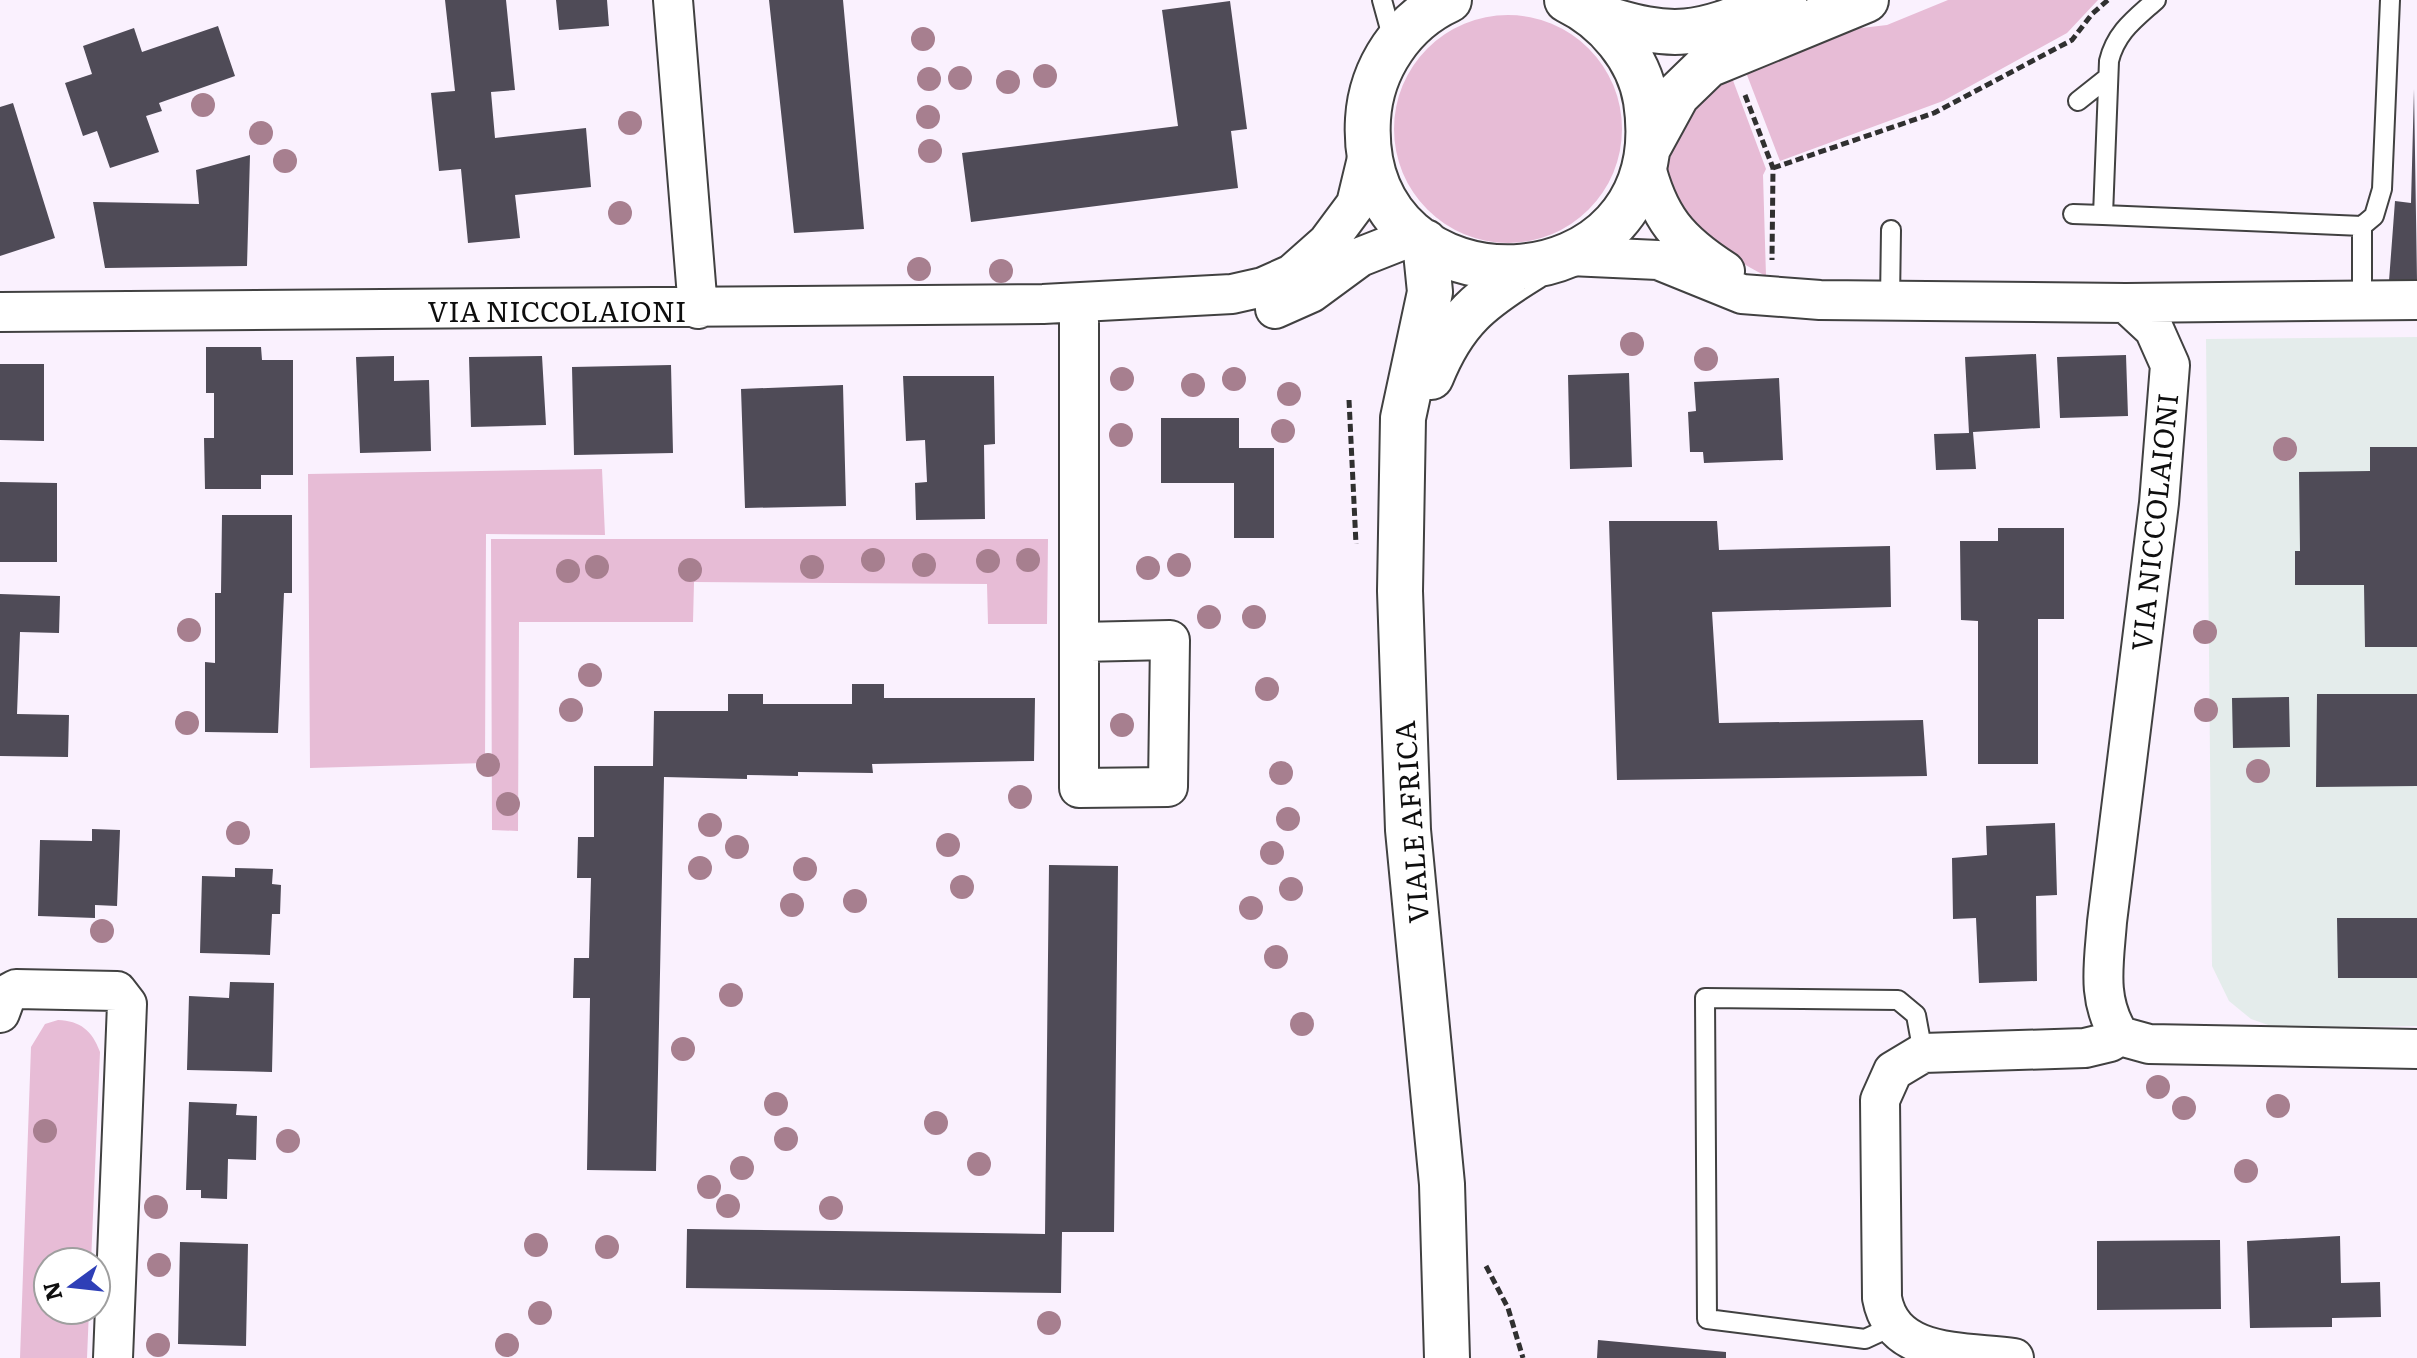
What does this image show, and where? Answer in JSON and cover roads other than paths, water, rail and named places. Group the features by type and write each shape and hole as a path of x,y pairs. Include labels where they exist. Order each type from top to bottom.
{"street":[{"path":"673,0 698,309"},
{"path":"1449,0 1419,19 1394,45 1375,83 1368,109 1369,150 1379,185 1390,205 1420,239 1476,266 1507,269 1551,262 1658,260 1727,289 1764,297 2126,303 2417,300"},
{"name":"VIALE AFRICA","path":"1579,7 1642,31 1676,35 1720,24 1784,0"},
{"name":"VIALE AFRICA","path":"1402,458 1435,366 1459,323 1489,294 1596,239 1618,216 1636,188 1646,155 1677,95 1708,65 1866,0"},
{"name":"VIALE AFRICA","path":"1579,7 1624,48 1638,73 1649,118 1646,155"},
{"name":"VIA NICCOLAIONI","path":"0,312 698,309 1096,303 1249,291 1292,274 1327,243 1349,217 1362,188 1369,150"},
{"path":"1646,155 1655,202 1675,232 1718,267 1764,297"},
{"name":"VIA NICCOLAIONI","path":"1096,303 1226,315 1272,310 1311,293 1360,257 1420,239"},
{"name":"VIALE AFRICA","path":"1420,239 1429,310 1408,389 1399,538 1405,785 1442,1184 1447,1358"},
{"path":"1080,642 1096,303"},
{"name":"VIA NICCOLAIONI","path":"2120,1036 2103,1001 2103,966 2159,503 2170,365 2154,329 2126,303"},
{"path":"2,1000 26,989 108,990 123,995 127,1004 113,1358"},
{"path":"2014,1358 1920,1345 1903,1339 1891,1327 1882,1298 1880,1100 1893,1071 1923,1053 2085,1048 2110,1042 2120,1036 2149,1044 2196,1047 2417,1049"},
{"name":"VIALE AFRICA","path":"1442,1184 1471,1358"}],"lane":[{"path":"1382,0 1394,45"},
{"path":"2103,215 2107,78 2114,43 2124,28 2156,0"},
{"path":"2073,214 2362,226 2374,216 2382,189 2390,0"},
{"path":"2078,101 2107,78"},
{"path":"2362,226 2362,301"},
{"path":"1890,301 1891,230"},
{"path":"1891,1327 1875,1338 1865,1339 1707,1319 1705,998 1898,1000 1916,1015 1923,1053"}]}
